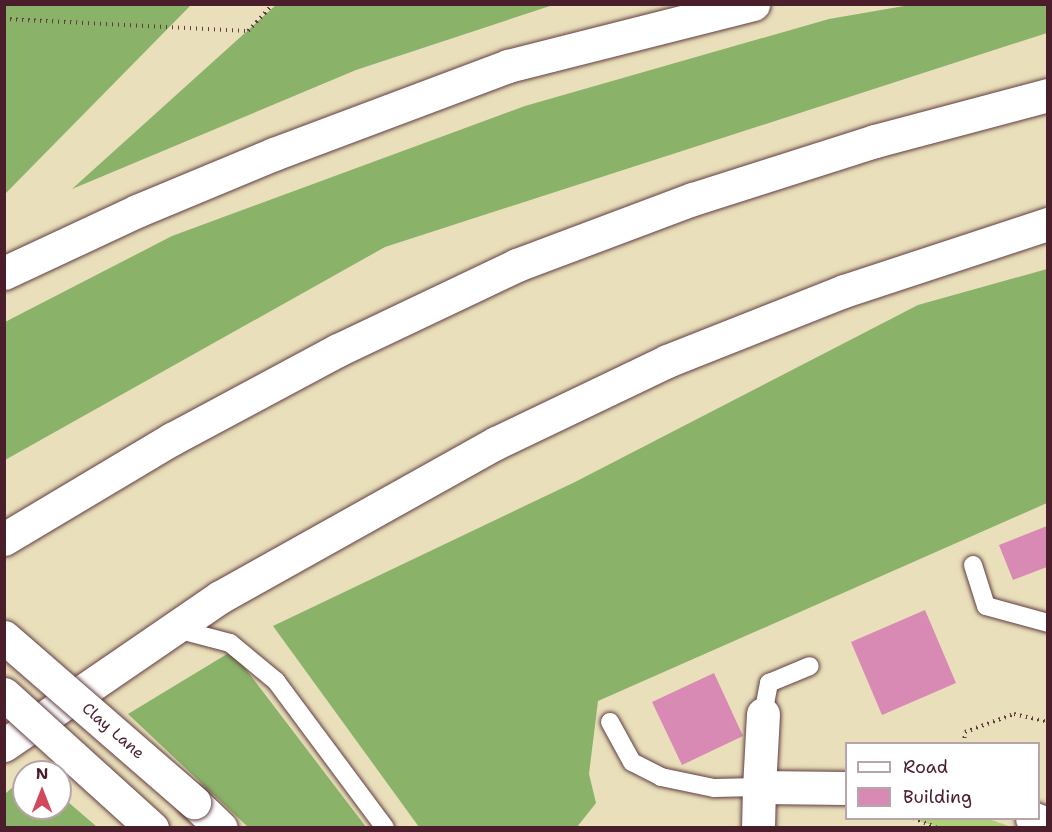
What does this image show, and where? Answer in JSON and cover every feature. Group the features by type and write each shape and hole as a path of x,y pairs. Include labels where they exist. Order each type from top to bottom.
{"main road":[{"path":"4,273 137,211 274,153 474,78 519,63 753,4"},
{"path":"4,539 172,439 276,383 517,265 693,199 875,141 1047,95"},
{"path":"4,745 220,597 496,443 667,361 843,291 1047,224"},
{"name":"Clay Lane","path":"4,637 221,828"},
{"path":"4,694 152,828"},
{"path":"758,828 762,714"},
{"path":"759,787 845,788"}],"lane":[{"path":"973,565 986,606 1047,623"},
{"path":"173,628 230,643 276,681 385,828"},
{"path":"762,714 769,683 810,666"},
{"path":"610,722 632,762 661,777 714,788 759,787"}],"path":[{"path":"4,19 248,32 273,4"},
{"path":"964,742 965,732 1014,714 1047,722"},
{"path":"916,820 938,828"}],"green space":[{"path":"4,5 191,5 5,194"},
{"path":"276,5 553,5 356,70 72,189"},
{"path":"910,5 1047,5 1047,33 385,247 5,460 5,322 172,236 525,106 829,19"},
{"path":"1047,269 1047,503 598,701 589,774 596,803 577,827 419,827 273,626 575,482 918,305"},
{"path":"232,651 366,827 248,827 128,714"},
{"path":"12,788 12,820 72,820 72,805 97,827 5,827 5,794"},
{"path":"916,820 992,820 1011,827 938,827"}],"building":[{"path":"1047,526 1047,567 1013,580 999,545"},
{"path":"925,610 956,683 882,715 851,642"},
{"path":"714,673 743,736 682,765 652,702"}]}
